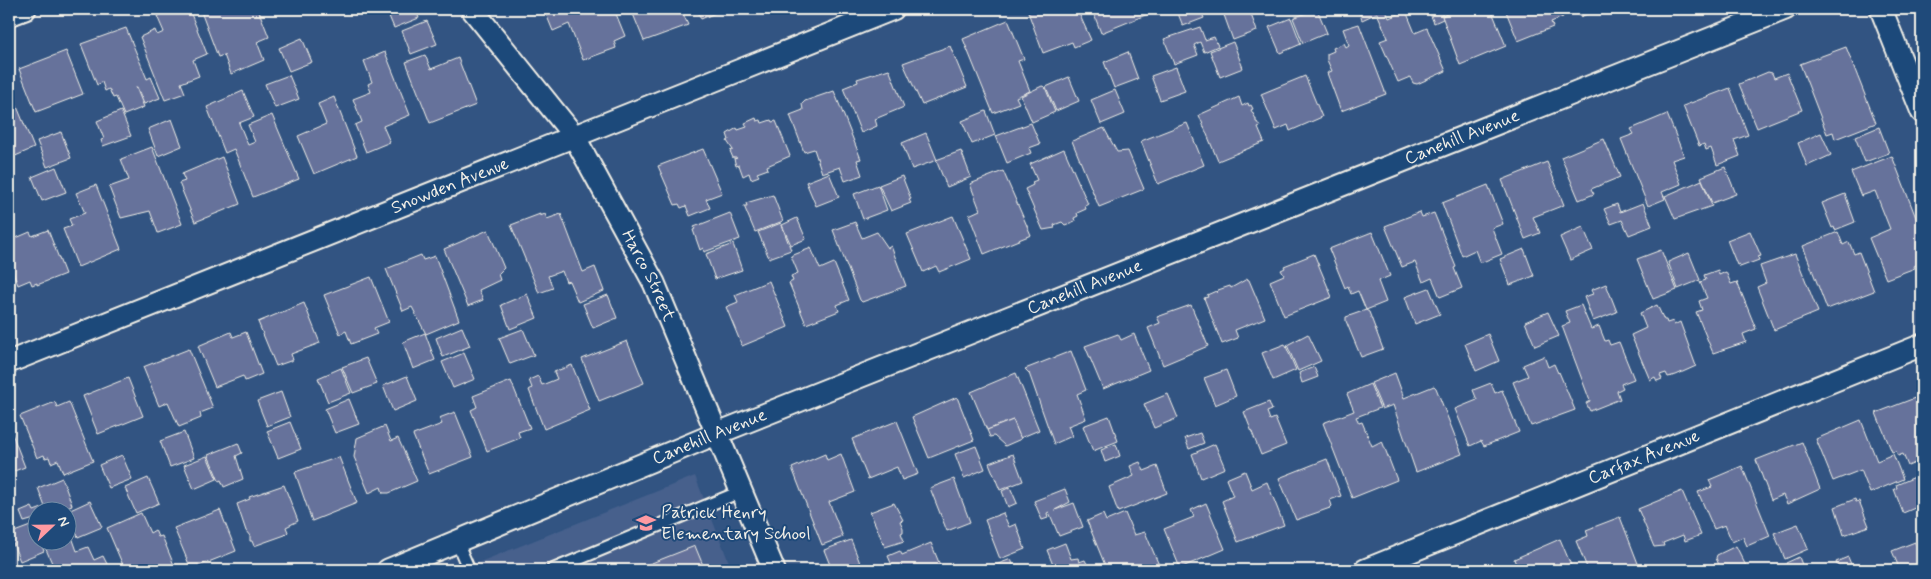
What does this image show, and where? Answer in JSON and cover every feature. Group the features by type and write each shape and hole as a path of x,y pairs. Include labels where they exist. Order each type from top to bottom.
{"street":[{"path":"9,15 25,9"},
{"name":"Harco Street","path":"472,9 574,136 654,283 774,570"},
{"name":"Snowden Avenue","path":"9,362 892,9"},
{"name":"Canehill Avenue","path":"388,570 718,433 1785,9"},
{"path":"1881,9 1922,112"},
{"name":"Carfax Avenue","path":"1366,570 1922,345"}],"lane":[{"path":"552,570 742,491"},
{"path":"457,542 469,570"}],"shaded area":[{"name":"Patrick Henry Elementary School","path":"695,476 732,570 460,570"}],"building":[{"path":"177,9 189,9 207,54 193,60 199,76 181,83 185,93 165,100 140,37 155,30 157,35 164,32 157,16"},
{"path":"200,9 258,9 269,37 257,42 264,60 231,74 224,55 218,57"},
{"path":"364,9 380,9 366,14"},
{"path":"386,9 415,9 419,18 394,28"},
{"path":"544,9 614,9 625,36 614,41 616,48 583,60 569,24 553,31"},
{"path":"631,9 681,9 688,25 644,41"},
{"path":"697,9 725,9 701,19"},
{"path":"1037,9 1077,9 1091,40 1074,47 1072,42 1043,53 1028,12"},
{"path":"1092,9 1146,9 1148,14 1101,33"},
{"path":"1173,9 1200,9 1204,18 1183,26 1177,11 1174,12"},
{"path":"1249,9 1257,31 1233,40 1224,15 1226,14 1225,11"},
{"path":"1317,9 1327,33 1303,43 1293,18"},
{"path":"1358,9 1385,9 1389,18 1406,11 1415,33 1427,28 1446,71 1417,84 1413,83 1410,77 1398,82 1380,41 1388,38 1377,13 1362,20"},
{"path":"1428,9 1441,9 1443,19 1434,23"},
{"path":"1459,9 1491,9 1506,46 1460,65 1442,16"},
{"path":"1505,9 1560,9 1563,17 1551,22 1553,27 1518,41"},
{"path":"1576,9 1599,9 1580,17"},
{"path":"1291,18 1301,44 1280,53 1269,27"},
{"path":"1008,20 1024,59 1018,61 1030,91 1016,97 1019,103 993,113 963,39"},
{"path":"427,21 437,44 411,54 402,31"},
{"path":"1359,24 1386,94 1341,111 1327,73 1332,71 1327,60 1327,54 1334,51 1333,48 1344,43 1346,47 1349,45 1343,29"},
{"path":"1200,27 1205,40 1214,37 1218,46 1204,52 1200,42 1194,45 1198,55 1174,64 1164,39"},
{"path":"126,28 147,79 151,77 160,98 144,104 136,87 144,107 124,115 116,97 113,98 109,89 105,91 102,82 97,85 81,44"},
{"path":"302,38 312,62 289,71 279,48"},
{"path":"1233,42 1243,68 1220,77 1210,51"},
{"path":"950,46 967,87 922,105 903,63"},
{"path":"1846,47 1876,123 1835,139 1833,132 1827,134 1800,64"},
{"path":"66,51 83,94 36,112 19,69"},
{"path":"385,52 410,115 383,126 390,142 366,152 355,125 362,122 353,99 371,92 368,84 372,82 364,61"},
{"path":"1128,52 1138,79 1114,88 1104,62"},
{"path":"425,55 431,69 458,58 476,105 430,123 406,62"},
{"path":"1176,67 1185,91 1160,100 1151,76"},
{"path":"889,69 904,107 875,119 877,126 861,133 843,88 858,82 857,79"},
{"path":"1768,72 1772,73 1774,78 1787,73 1802,110 1757,128 1739,84"},
{"path":"289,75 299,99 275,108 265,84"},
{"path":"1305,76 1322,117 1290,131 1288,125 1276,130 1261,94"},
{"path":"1069,77 1079,101 1056,111 1046,87"},
{"path":"1042,86 1045,87 1055,112 1032,122 1021,96"},
{"path":"9,87 34,148 13,157 9,146"},
{"path":"1730,88 1748,135 1734,140 1740,156 1717,165 1711,148 1706,150 1704,144 1699,146 1683,106"},
{"path":"1115,90 1125,114 1101,124 1091,100"},
{"path":"243,91 254,117 239,123 248,145 255,142 248,125 272,115 299,179 253,197 234,149 225,153 207,107"},
{"path":"834,91 861,159 857,160 862,175 845,181 840,167 822,173 814,149 804,152 790,115 803,110 802,104 805,101"},
{"path":"334,97 357,156 314,174 298,136 326,124 318,104"},
{"path":"1239,97 1242,106 1248,103 1249,106 1251,105 1253,109 1251,110 1260,127 1258,128 1264,142 1218,161 1199,115"},
{"path":"121,111 131,136 103,146 101,140 104,139 97,121"},
{"path":"986,111 995,135 972,144 962,121"},
{"path":"1667,114 1684,156 1672,160 1681,184 1662,192 1665,199 1648,206 1621,139 1634,134 1631,129"},
{"path":"756,118 757,121 761,120 762,123 771,120 772,122 776,121 790,156 767,166 768,169 757,173 759,176 751,179 749,173 743,176 739,165 736,166 734,159 737,158 733,158 730,151 733,150 727,141 729,140 727,134 737,128 738,130 747,127 745,123"},
{"path":"172,119 182,146 158,156 148,129"},
{"path":"1031,123 1040,144 1029,148 1031,153 1007,163 996,136"},
{"path":"1187,123 1204,165 1158,184 1141,141"},
{"path":"1879,127 1889,153 1865,162 1855,137"},
{"path":"1104,128 1117,152 1128,151 1144,189 1099,207 1072,141"},
{"path":"61,132 71,158 47,167 37,141"},
{"path":"926,133 937,160 912,169 902,143"},
{"path":"1821,133 1831,155 1807,166 1798,143"},
{"path":"1604,139 1620,177 1591,189 1594,194 1579,200 1561,157"},
{"path":"152,147 182,224 158,233 150,211 121,218 109,187 129,180 121,159"},
{"path":"703,149 722,193 706,199 710,208 690,216 686,206 681,208 679,204 675,205 658,166"},
{"path":"1064,149 1088,204 1085,206 1086,209 1077,213 1078,216 1074,218 1075,221 1065,225 1062,222 1054,225 1055,228 1043,230 1025,189 1033,185 1032,182 1037,180 1030,164"},
{"path":"961,151 971,177 947,187 936,160"},
{"path":"1892,156 1922,233 1922,257 1917,259 1918,264 1914,266 1915,268 1886,279 1869,238 1890,229 1875,191 1861,196 1851,172"},
{"path":"222,157 240,204 195,222 179,183 185,181 182,174"},
{"path":"1547,162 1564,205 1533,217 1540,233 1525,239 1502,180"},
{"path":"56,167 66,192 42,201 32,177"},
{"path":"1725,167 1736,194 1712,203 1701,177"},
{"path":"1003,171 1031,235 984,254 969,215 980,210 970,184"},
{"path":"829,173 839,197 816,206 806,182"},
{"path":"902,176 911,203 891,211 879,185"},
{"path":"1702,180 1712,206 1675,219 1665,196"},
{"path":"96,185 121,249 78,267 63,229 72,226 69,219 85,213 76,193"},
{"path":"878,185 887,210 863,219 854,194"},
{"path":"1488,185 1503,224 1492,228 1502,254 1480,263 1475,250 1462,256 1442,203"},
{"path":"1845,194 1855,222 1835,230 1834,227 1832,228 1822,203"},
{"path":"773,195 783,221 755,232 744,206 747,206 746,203"},
{"path":"1643,203 1652,226 1629,235 1622,220 1611,224 1604,209 1617,204 1620,212"},
{"path":"1420,212 1422,217 1434,213 1456,267 1454,268 1462,288 1440,297 1432,278 1423,282 1415,262 1402,267 1385,226"},
{"path":"730,213 740,239 704,252 703,248 700,250 693,230 695,229 694,227"},
{"path":"540,214 540,216 545,214 547,219 561,214 583,272 595,267 604,291 578,302 569,281 566,282 562,271 548,276 553,288 539,293 511,225"},
{"path":"953,216 971,259 939,272 936,266 923,272 907,234"},
{"path":"797,218 806,239 791,245 782,225"},
{"path":"855,222 862,238 877,232 888,248 891,246 906,286 862,302 860,300 833,230"},
{"path":"781,223 791,250 769,258 758,232"},
{"path":"1583,227 1593,250 1570,260 1560,237"},
{"path":"48,230 65,274 37,285 37,283 32,285 30,280 18,285 9,262 9,241 30,232 32,236"},
{"path":"488,230 504,268 498,274 500,280 479,290 483,300 468,306 444,249"},
{"path":"1750,231 1761,256 1758,257 1759,260 1740,267 1739,264 1737,265 1727,240"},
{"path":"1372,232 1390,276 1378,281 1386,302 1366,310 1358,291 1351,294 1348,286 1345,288 1329,249"},
{"path":"1838,232 1843,245 1849,242 1854,254 1859,252 1874,291 1827,309 1803,246"},
{"path":"733,244 742,270 715,279 706,254"},
{"path":"811,248 820,269 834,263 849,300 837,305 839,311 806,324 789,283 793,281 791,276 798,273 791,256"},
{"path":"1524,249 1534,276 1510,285 1500,259"},
{"path":"1661,250 1677,290 1653,299 1637,259"},
{"path":"1689,253 1700,280 1678,289 1668,262"},
{"path":"1314,254 1332,297 1284,316 1270,281 1284,275 1281,270 1285,268 1284,266"},
{"path":"1795,254 1818,312 1774,330 1757,287 1766,283 1760,266"},
{"path":"421,255 423,260 435,256 459,320 426,334 412,307 403,311 386,269"},
{"path":"1718,270 1719,275 1726,272 1731,284 1737,282 1756,329 1743,334 1746,342 1713,353 1696,312 1702,310 1699,301 1707,298 1700,282 1706,280 1704,275"},
{"path":"371,277 389,322 374,328 377,334 351,344 346,331 340,334 324,295"},
{"path":"1247,279 1265,318 1235,330 1238,338 1222,344 1204,298 1216,291 1217,293 1218,290 1230,286 1231,288"},
{"path":"769,281 788,327 742,346 726,307 738,302 735,295"},
{"path":"1606,284 1617,312 1593,321 1584,297 1593,294 1591,290"},
{"path":"1429,288 1440,314 1415,324 1405,297"},
{"path":"527,294 537,318 510,329 501,305"},
{"path":"608,295 617,318 593,328 583,304"},
{"path":"304,303 320,343 291,354 293,360 276,366 258,322"},
{"path":"1191,305 1208,346 1163,365 1148,328 1160,323 1157,317"},
{"path":"1581,305 1591,329 1599,326 1605,341 1608,340 1610,345 1619,342 1634,379 1621,384 1623,388 1617,391 1620,399 1590,411 1586,403 1590,401 1562,326 1570,323 1565,311"},
{"path":"1657,305 1667,323 1673,321 1674,325 1680,322 1696,366 1668,377 1666,373 1660,375 1662,379 1657,381 1655,377 1650,380 1631,335 1646,328 1640,313"},
{"path":"1366,310 1369,312 1383,349 1361,357 1346,317"},
{"path":"1548,312 1559,336 1535,346 1525,322"},
{"path":"462,327 470,346 443,357 436,338"},
{"path":"523,329 534,355 510,364 499,338"},
{"path":"231,332 233,337 246,332 262,374 245,381 243,376 215,387 198,346"},
{"path":"425,333 435,360 413,369 403,342"},
{"path":"1118,334 1121,340 1134,334 1149,370 1103,389 1085,346"},
{"path":"1308,334 1321,361 1298,371 1287,345"},
{"path":"1488,334 1499,361 1476,371 1465,344"},
{"path":"627,341 644,383 599,401 582,359"},
{"path":"1285,344 1296,370 1273,380 1262,353"},
{"path":"189,349 213,408 200,413 201,418 179,427 168,402 159,406 143,367"},
{"path":"1071,351 1086,390 1077,394 1086,419 1068,426 1072,436 1054,444 1029,373 1025,369"},
{"path":"464,353 475,379 453,388 442,362"},
{"path":"1544,356 1548,367 1554,364 1559,372 1575,410 1531,426 1513,382 1528,376 1523,365"},
{"path":"366,358 377,384 353,393 342,367"},
{"path":"572,365 590,410 544,429 529,390 532,388 529,380 538,376 542,385 557,379 554,372"},
{"path":"1314,367 1318,377 1302,383 1299,373"},
{"path":"341,368 351,393 328,402 318,378"},
{"path":"1226,370 1236,396 1215,405 1204,378"},
{"path":"1016,373 1039,430 1020,438 1013,420 987,430 971,392"},
{"path":"1395,373 1404,398 1434,386 1436,388 1462,454 1416,472 1393,405 1382,409 1371,383"},
{"path":"407,376 417,401 393,411 383,386"},
{"path":"128,378 143,416 98,434 83,396"},
{"path":"511,381 530,428 518,432 520,438 487,451 471,410 477,407 473,396"},
{"path":"1491,383 1495,393 1502,390 1519,432 1484,446 1481,441 1470,446 1455,409 1477,400 1473,390"},
{"path":"1370,384 1380,408 1356,417 1359,423 1362,422 1372,446 1382,441 1397,480 1352,498 1323,423 1354,411 1347,394"},
{"path":"281,392 290,417 267,426 257,401"},
{"path":"1168,394 1178,418 1154,428 1144,404"},
{"path":"1920,396 1922,402 1922,460 1908,466 1903,454 1898,456 1896,451 1892,452 1876,413"},
{"path":"957,397 974,440 929,458 912,417"},
{"path":"349,399 359,424 335,433 325,409"},
{"path":"55,402 57,407 69,402 93,461 63,473 58,460 51,463 49,457 45,458 44,455 37,458 20,416"},
{"path":"1269,402 1272,410 1267,412 1270,420 1275,418 1286,445 1261,455 1244,412"},
{"path":"455,412 473,457 429,474 413,435 442,424 439,418"},
{"path":"1109,416 1118,441 1093,451 1083,426"},
{"path":"1013,420 1021,439 1005,446 994,436 990,437 987,430"},
{"path":"1861,420 1877,461 1893,454 1903,479 1870,493 1861,470 1833,481 1816,439"},
{"path":"897,421 918,474 902,480 897,467 868,479 852,439"},
{"path":"290,422 301,449 278,458 267,431"},
{"path":"9,426 25,467 9,473"},
{"path":"385,426 391,441 398,438 417,481 389,493 383,493 381,487 369,493 354,457 357,438"},
{"path":"184,432 194,458 170,467 160,441"},
{"path":"1200,433 1204,443 1189,449 1185,438"},
{"path":"1802,442 1820,489 1787,504 1783,495 1771,500 1756,460"},
{"path":"238,443 242,453 236,456 243,479 224,487 221,480 219,481 208,455"},
{"path":"1116,444 1120,456 1105,462 1101,450"},
{"path":"1215,444 1225,468 1201,478 1192,454"},
{"path":"976,446 985,469 964,478 955,454"},
{"path":"825,454 827,460 841,454 855,492 829,502 843,537 822,545 792,468"},
{"path":"1013,454 1023,481 1000,490 989,463"},
{"path":"122,455 132,479 109,488 99,465"},
{"path":"207,456 217,479 194,489 184,465"},
{"path":"339,457 357,503 312,521 295,472"},
{"path":"1327,459 1341,496 1330,500 1332,506 1330,508 1296,520 1279,478"},
{"path":"1140,462 1144,471 1157,466 1167,493 1118,512 1109,487 1134,476 1130,466"},
{"path":"1742,466 1770,536 1747,546 1743,537 1732,542 1725,525 1714,529 1698,492 1712,487 1709,480"},
{"path":"1245,471 1252,489 1267,482 1284,525 1238,542 1222,501 1233,496 1226,479"},
{"path":"1915,477 1918,479 1922,490 1922,505 1903,513 1894,489 1897,488 1896,485"},
{"path":"62,478 71,502 43,502 38,488"},
{"path":"148,478 159,503 136,513 125,488"},
{"path":"954,479 970,522 947,531 930,488"},
{"path":"284,485 298,521 286,527 288,532 285,535 254,546 252,541 250,541 250,536 246,531 237,504 250,499 249,497"},
{"path":"1010,487 1017,503 1008,507 1002,491"},
{"path":"1065,489 1070,502 1055,510 1074,503 1083,527 1059,536 1049,512 1047,513 1048,518 1042,520 1034,501"},
{"path":"1682,491 1701,535 1685,541 1683,535 1663,543 1664,546 1654,547 1638,509"},
{"path":"1855,499 1856,502 1859,501 1869,526 1844,535 1835,507"},
{"path":"90,501 102,527 78,537 78,506"},
{"path":"894,503 903,520 900,521 903,528 901,533 904,541 885,547 870,512"},
{"path":"1206,503 1225,549 1180,568 1164,529 1194,517 1191,510"},
{"path":"28,509 28,521 24,522 20,512"},
{"path":"220,510 236,551 191,569 174,528"},
{"path":"141,513 150,533 155,530 158,537 162,536 176,570 125,570 107,528"},
{"path":"1003,513 1009,527 1016,524 1025,549 1000,559 985,520"},
{"path":"1125,513 1134,535 1145,532 1161,570 1107,570 1087,521 1103,514 1106,521"},
{"path":"1620,517 1639,566 1628,570 1616,570 1614,566 1605,570 1588,570 1576,541 1588,536 1586,530"},
{"path":"1798,524 1808,549 1785,559 1774,533"},
{"path":"28,527 28,552 42,552 20,561 9,534"},
{"path":"1560,539 1573,570 1518,570 1514,559"},
{"path":"851,540 860,563 842,570 832,570 824,550"},
{"path":"1915,542 1922,559 1922,570 1900,570 1892,551"},
{"path":"931,543 942,570 894,570 888,556 900,551 902,555"},
{"path":"1065,543 1071,559 1078,558 1079,562 1085,560 1090,570 1041,570 1053,565 1047,550"},
{"path":"695,546 705,570 634,570"},
{"path":"1736,546 1748,570 1721,570 1716,558 1717,555"},
{"path":"88,547 94,560 103,556 110,570 55,570 47,552 78,552"},
{"path":"1799,557 1804,570 1789,570 1786,563"},
{"path":"1848,557 1853,569 1839,570 1836,562"},
{"path":"1011,559 1015,570 983,570"},
{"path":"1500,565 1503,570 1488,570"}],"place":[{"name":"Patrick Henry Elementary School","path":"646,523"}]}
